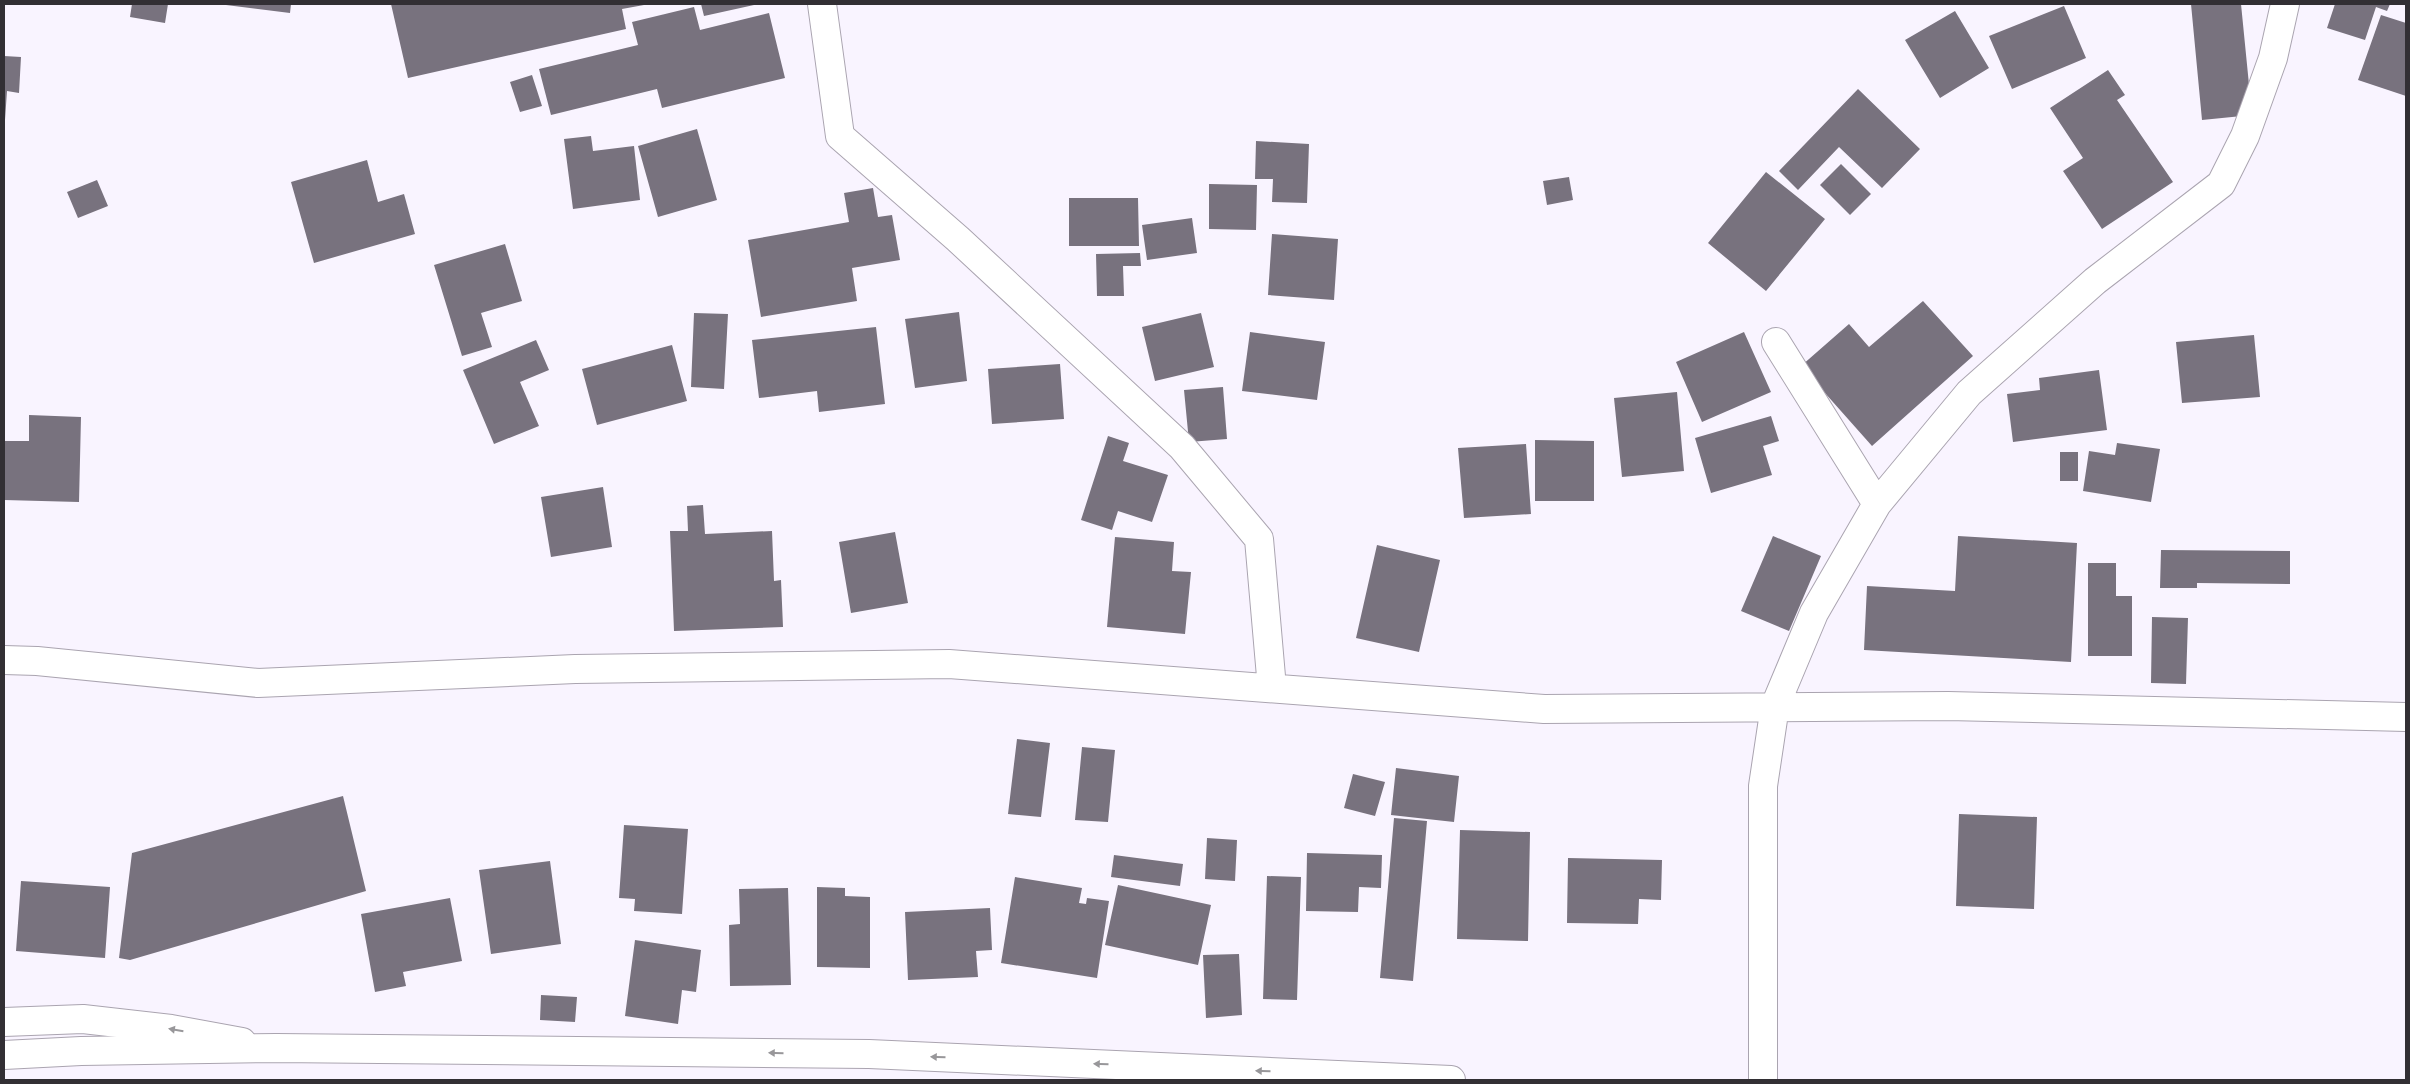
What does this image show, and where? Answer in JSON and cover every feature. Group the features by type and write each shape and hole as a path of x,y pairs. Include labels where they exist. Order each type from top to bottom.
{"main road":[{"path":"822,4 840,136 958,239 1182,447 1259,539 1272,688"},
{"path":"1763,1080 1764,786 1775,706 1814,613 1877,504 1969,393 2095,281 2221,184 2245,136 2273,58 2285,4"},
{"path":"1776,342 1877,504"},
{"path":"4,660 37,661 258,683 575,669 949,664 1544,709 1948,706 2406,717"},
{"path":"4,1022 83,1019 171,1028 276,1048"},
{"path":"4,1055 81,1051 276,1048 869,1054 1451,1080"}],"building":[{"path":"132,4 168,4 165,23 130,17"},
{"path":"218,4 291,4 290,13"},
{"path":"391,4 644,5 622,9 626,29 408,78"},
{"path":"701,4 754,4 754,5 704,16"},
{"path":"2191,4 2241,4 2252,115 2202,120"},
{"path":"2335,4 2390,4 2387,11 2376,7 2365,40 2327,28"},
{"path":"2064,6 2086,58 2012,89 1989,36"},
{"path":"694,7 700,30 769,13 785,78 662,108 657,89 551,115 539,69 638,45 632,22"},
{"path":"1955,11 1989,68 1940,98 1905,40"},
{"path":"2381,15 2406,23 2406,96 2358,80"},
{"path":"4,56 21,57 19,93 7,91 5,120"},
{"path":"2108,70 2125,95 2117,100 2173,182 2102,229 2063,171 2083,158 2050,108"},
{"path":"532,75 542,106 520,112 510,82"},
{"path":"1858,89 1920,149 1882,188 1839,147 1798,190 1779,171"},
{"path":"697,129 717,200 658,217 638,146"},
{"path":"591,136 593,151 634,146 640,200 573,209 564,139"},
{"path":"1256,141 1309,144 1307,203 1272,202 1273,179 1255,179"},
{"path":"367,160 378,202 404,194 415,234 314,263 291,182"},
{"path":"1841,164 1871,194 1850,215 1820,185"},
{"path":"1766,172 1825,219 1766,291 1708,243"},
{"path":"1569,177 1573,200 1547,205 1543,181"},
{"path":"97,180 108,206 78,218 67,192"},
{"path":"1209,184 1257,185 1256,230 1209,229"},
{"path":"873,188 878,217 892,215 900,260 852,268 857,301 761,317 748,240 849,222 844,193"},
{"path":"1069,198 1138,198 1139,246 1069,246"},
{"path":"1192,218 1197,253 1147,260 1142,225"},
{"path":"1272,234 1338,239 1334,300 1268,295"},
{"path":"505,244 522,301 481,313 492,347 462,356 434,265"},
{"path":"1140,253 1141,266 1123,266 1124,296 1097,296 1096,254"},
{"path":"1923,301 1973,356 1872,446 1801,366 1849,324 1869,347"},
{"path":"959,312 967,381 915,388 905,319"},
{"path":"694,313 728,314 724,389 691,387"},
{"path":"1201,313 1214,367 1155,381 1142,327"},
{"path":"876,327 885,404 819,412 817,391 759,398 752,340"},
{"path":"1250,332 1325,342 1317,400 1242,391"},
{"path":"1744,332 1771,392 1702,422 1676,362"},
{"path":"2254,335 2260,397 2182,403 2176,342"},
{"path":"536,340 549,370 520,382 539,426 494,444 463,370"},
{"path":"672,345 687,401 597,425 582,369"},
{"path":"1060,364 1064,419 992,424 988,369"},
{"path":"2099,370 2107,430 2013,442 2007,394 2040,390 2039,378"},
{"path":"1223,387 1227,439 1189,442 1184,390"},
{"path":"1677,392 1684,471 1622,477 1614,398"},
{"path":"29,415 81,417 79,502 4,500 4,441 29,441"},
{"path":"1771,416 1779,441 1763,446 1772,475 1711,493 1695,438"},
{"path":"1108,436 1129,443 1123,461 1168,475 1152,522 1118,511 1112,530 1081,520"},
{"path":"1535,440 1594,441 1594,501 1535,501"},
{"path":"2117,443 2160,449 2151,502 2083,491 2089,451 2115,455"},
{"path":"1526,444 1531,514 1464,518 1458,448"},
{"path":"2060,452 2078,452 2078,481 2060,481"},
{"path":"603,487 612,547 551,557 541,497"},
{"path":"703,505 705,534 772,531 774,581 781,580 783,627 674,631 670,531 688,531 687,506"},
{"path":"895,532 908,603 851,613 839,542"},
{"path":"1773,536 1821,556 1789,631 1741,611"},
{"path":"1958,536 2077,543 2071,662 1864,650 1867,586 1955,591"},
{"path":"1115,537 1174,542 1172,571 1191,572 1185,634 1107,627"},
{"path":"1377,545 1440,560 1419,652 1356,638"},
{"path":"2161,550 2290,551 2290,584 2197,583 2197,588 2160,588"},
{"path":"2088,563 2116,563 2116,596 2132,596 2132,656 2088,656"},
{"path":"2152,617 2188,618 2186,684 2151,683"},
{"path":"1017,739 1050,743 1041,817 1008,814"},
{"path":"1082,747 1115,750 1108,822 1075,820"},
{"path":"1396,768 1459,776 1454,822 1391,815"},
{"path":"1353,774 1385,782 1375,816 1344,808"},
{"path":"343,796 366,891 130,960 119,958 132,853"},
{"path":"1959,814 2037,817 2034,909 1956,906"},
{"path":"1394,818 1427,821 1413,981 1380,978"},
{"path":"624,825 688,829 682,914 634,911 635,899 619,898"},
{"path":"1460,830 1530,832 1528,941 1457,939"},
{"path":"1207,838 1237,840 1235,881 1205,879"},
{"path":"1307,853 1382,855 1381,888 1359,887 1358,912 1306,911"},
{"path":"1114,855 1183,864 1180,886 1111,877"},
{"path":"1568,858 1662,860 1661,900 1639,899 1638,924 1567,923"},
{"path":"550,861 561,944 491,954 479,870"},
{"path":"1267,876 1301,877 1297,1000 1263,999"},
{"path":"1015,877 1082,888 1079,903 1086,904 1087,898 1109,901 1097,978 1001,963"},
{"path":"21,881 110,887 105,958 16,951"},
{"path":"1118,885 1211,905 1198,965 1105,945"},
{"path":"817,887 845,888 845,896 870,897 870,968 817,967"},
{"path":"788,888 791,985 730,986 729,925 740,924 739,889"},
{"path":"450,898 462,961 403,972 406,986 375,992 361,914"},
{"path":"990,908 992,950 976,951 978,977 908,980 905,912"},
{"path":"635,940 701,950 696,992 682,990 678,1024 625,1016"},
{"path":"1239,954 1242,1015 1206,1018 1203,955"},
{"path":"541,995 577,997 575,1022 540,1020"}]}
